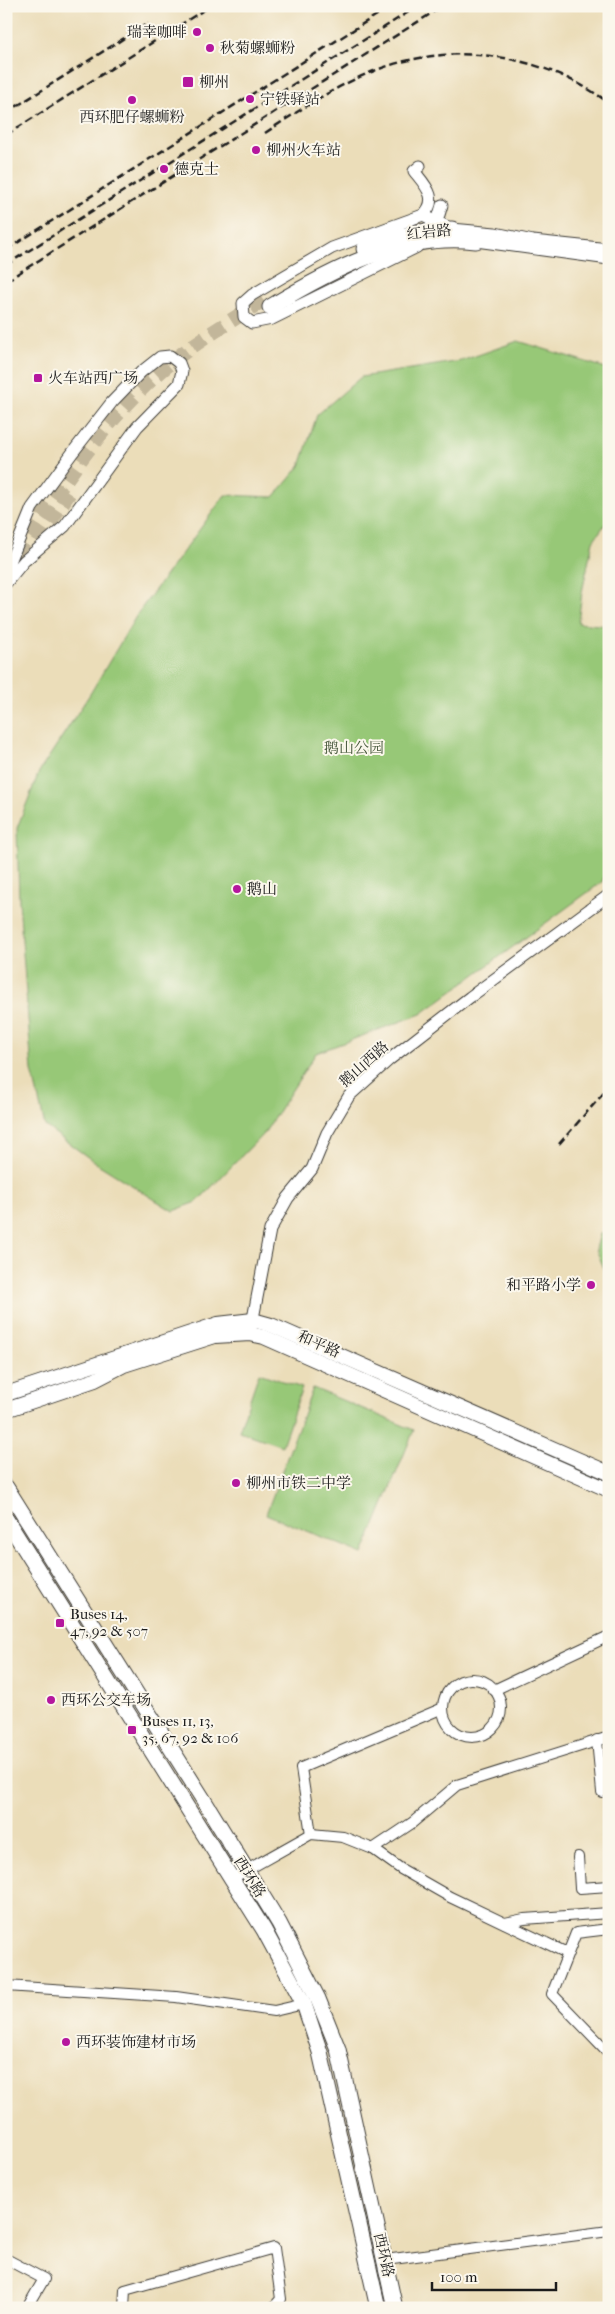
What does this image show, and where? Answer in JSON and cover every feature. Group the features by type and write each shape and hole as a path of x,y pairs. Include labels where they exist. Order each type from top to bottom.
{"main road":[{"name":"红岩路","path":"429,235 452,229"},
{"name":"红岩路","path":"266,303 337,260 395,237 429,235 476,241"},
{"name":"和平路","path":"6,1394 218,1324 251,1327 264,1337 609,1490"},
{"name":"和平路","path":"6,1410 95,1380 124,1365 215,1336 251,1327 271,1325 608,1472"},
{"name":"西环路","path":"6,1488 203,1798 279,1923 330,2025 338,2049 395,2308"},
{"name":"西环路","path":"6,1519 264,1930 304,2004 320,2052 378,2308"}],"street":[{"path":"420,166 414,171 425,185 432,199 430,208 423,214 332,248 301,265 244,303 244,317 252,323 272,319 429,235 442,205"},
{"path":"423,214 452,229"},
{"name":"红岩路","path":"452,229 496,233 533,241 609,249"},
{"name":"红岩路","path":"476,241 609,259"},
{"path":"6,583 24,561 65,526 137,427 179,384 182,371 179,363 170,356 160,357 141,372 112,402 72,452 32,508 8,564"},
{"name":"鹅山西路","path":"251,1327 270,1230 288,1198 312,1169 327,1133 349,1096 390,1059 470,997 609,895"},
{"path":"494,1690 609,1636"},
{"path":"477,1680 486,1683 494,1690 499,1698 500,1716 490,1731 482,1736 464,1736 456,1732 444,1718 445,1698 450,1689 457,1683 477,1680"},
{"path":"311,1834 301,1768 443,1708"},
{"path":"373,1849 412,1823 457,1785 609,1737"},
{"path":"597,1740 602,1792"},
{"path":"231,1879 311,1834 343,1838 373,1849 450,1897 567,1953"},
{"path":"578,1857 580,1888 609,1886"},
{"path":"504,1923 524,1919 609,1912"},
{"path":"609,1928 576,1933 552,1994 609,2053"},
{"path":"6,1986 176,1997 274,2011 304,2004"},
{"path":"385,2260 609,2231"},
{"path":"124,2308 125,2290 274,2248 281,2300 274,2308"},
{"path":"6,2259 44,2279 27,2308"}],"green space":[{"name":"鹅山公园","path":"518,341 609,369 609,519 593,541 582,592 578,623 609,626 609,865 602,882 421,1014 316,1053 265,1132 197,1202 173,1211 96,1163 45,1126 32,1071 19,901 17,828 39,772 90,694 138,613 225,495 274,497 300,466 317,415 361,377 461,361"},
{"path":"609,1229 609,1280 596,1249 600,1234"},
{"path":"259,1373 302,1388 282,1446 239,1431"},
{"path":"313,1388 414,1430 363,1554 266,1514"}],"tunnel":[{"path":"15,555 78,463 113,419 132,399 178,357 263,300"},
{"path":"24,561 69,493"}],"railway":[{"path":"6,135 210,6"},
{"path":"6,250 391,6"},
{"path":"6,265 418,6"},
{"path":"6,281 443,6"},
{"path":"6,113 148,23"},
{"path":"265,133 318,99 360,77 403,61 434,56 465,54 526,63 555,73 583,86 609,103"},
{"path":"559,1144 609,1087"}],"place":[{"name":"瑞幸咖啡","path":"197,32"},
{"name":"秋菊螺蛳粉","path":"210,48"},
{"name":"柳州","path":"188,82"},
{"name":"宁铁驿站","path":"250,99"},
{"name":"西环肥仔螺蛳粉","path":"132,100"},
{"name":"柳州火车站","path":"256,150"},
{"name":"德克士","path":"164,169"},
{"name":"火车站西广场","path":"38,378"},
{"name":"鹅山","path":"237,889"},
{"name":"和平路小学","path":"591,1285"},
{"name":"柳州市铁二中学","path":"236,1483"},
{"name":"Buses 14, 47, 92 & 507","path":"60,1623"},
{"name":"西环公交车场","path":"51,1700"},
{"name":"Buses 11, 13, 35, 67, 92 & 106","path":"132,1730"},
{"name":"西环装饰建材市场","path":"66,2042"}]}
